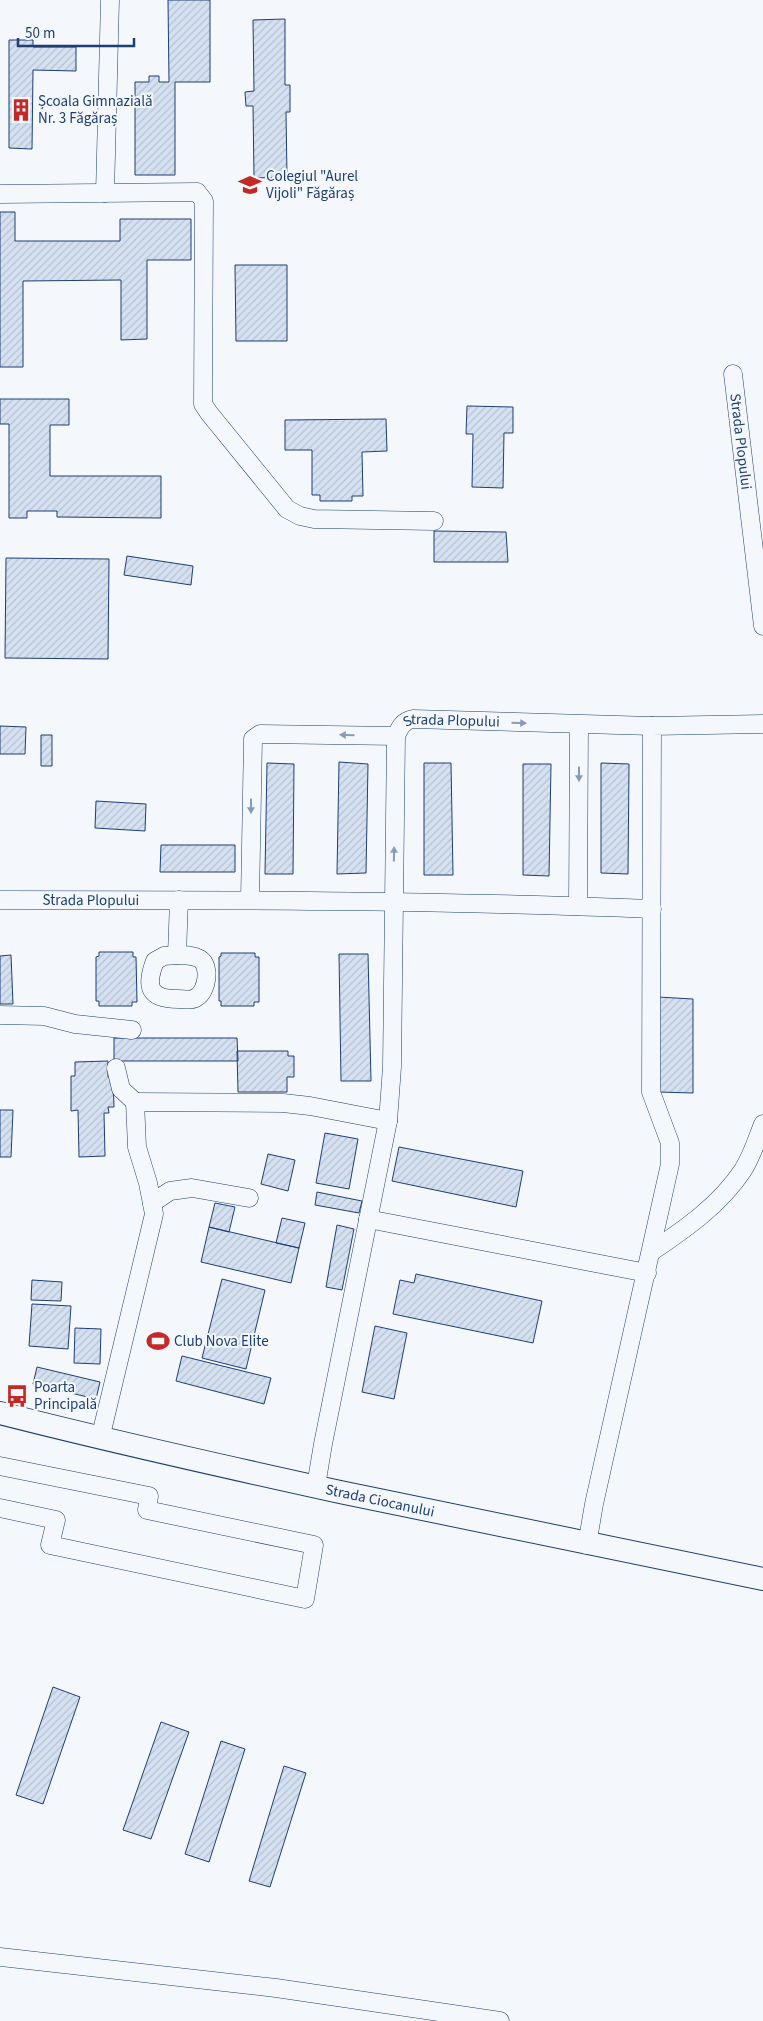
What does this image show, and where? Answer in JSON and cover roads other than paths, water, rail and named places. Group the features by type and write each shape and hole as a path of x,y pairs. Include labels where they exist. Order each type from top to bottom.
{"main road":[{"name":"Strada Ciocanului","path":"0,1413 100,1439 316,1486 587,1544 763,1579"}],"street":[{"path":"105,193 110,0"},
{"path":"0,194 197,192 204,200 203,404 287,509 300,516 314,519 434,521"},
{"name":"Strada Plopului","path":"733,374 763,626"},
{"name":"Strada Plopului","path":"393,903 396,736 400,726 407,720 652,726 763,724"},
{"path":"578,906 579,725"},
{"path":"587,1544 594,1504 647,1273 670,1157 670,1143 651,1092 652,726"},
{"path":"250,900 253,739 260,734 396,736"},
{"name":"Strada Plopului","path":"0,900 250,900 652,909"},
{"path":"177,955 179,900"},
{"path":"316,1486 388,1121 392,1067 393,903"},
{"path":"0,1016 44,1016 75,1024 132,1030"},
{"path":"116,1068 121,1089 135,1102 283,1103 310,1106 388,1121"},
{"path":"100,1439 154,1214 148,1183 136,1146 135,1102"},
{"path":"651,1252 708,1211 727,1191 743,1169 763,1124"},
{"path":"152,1203 170,1192 192,1188 249,1198"},
{"path":"368,1219 647,1273"},
{"path":"0,1466 149,1496 146,1510 314,1545 305,1599 50,1545 56,1520 0,1508"},
{"path":"0,1957 276,1988 500,2021"}],"place":[{"name":"Școala Gimnazială Nr. 3 Făgăraș","path":"21,110"},
{"name":"Colegiul \"Aurel Vijoli\" Făgăraș","path":"250,185"},
{"name":"Club Nova Elite","path":"158,1341"},
{"name":"Poarta Principală","path":"17,1396"}]}
